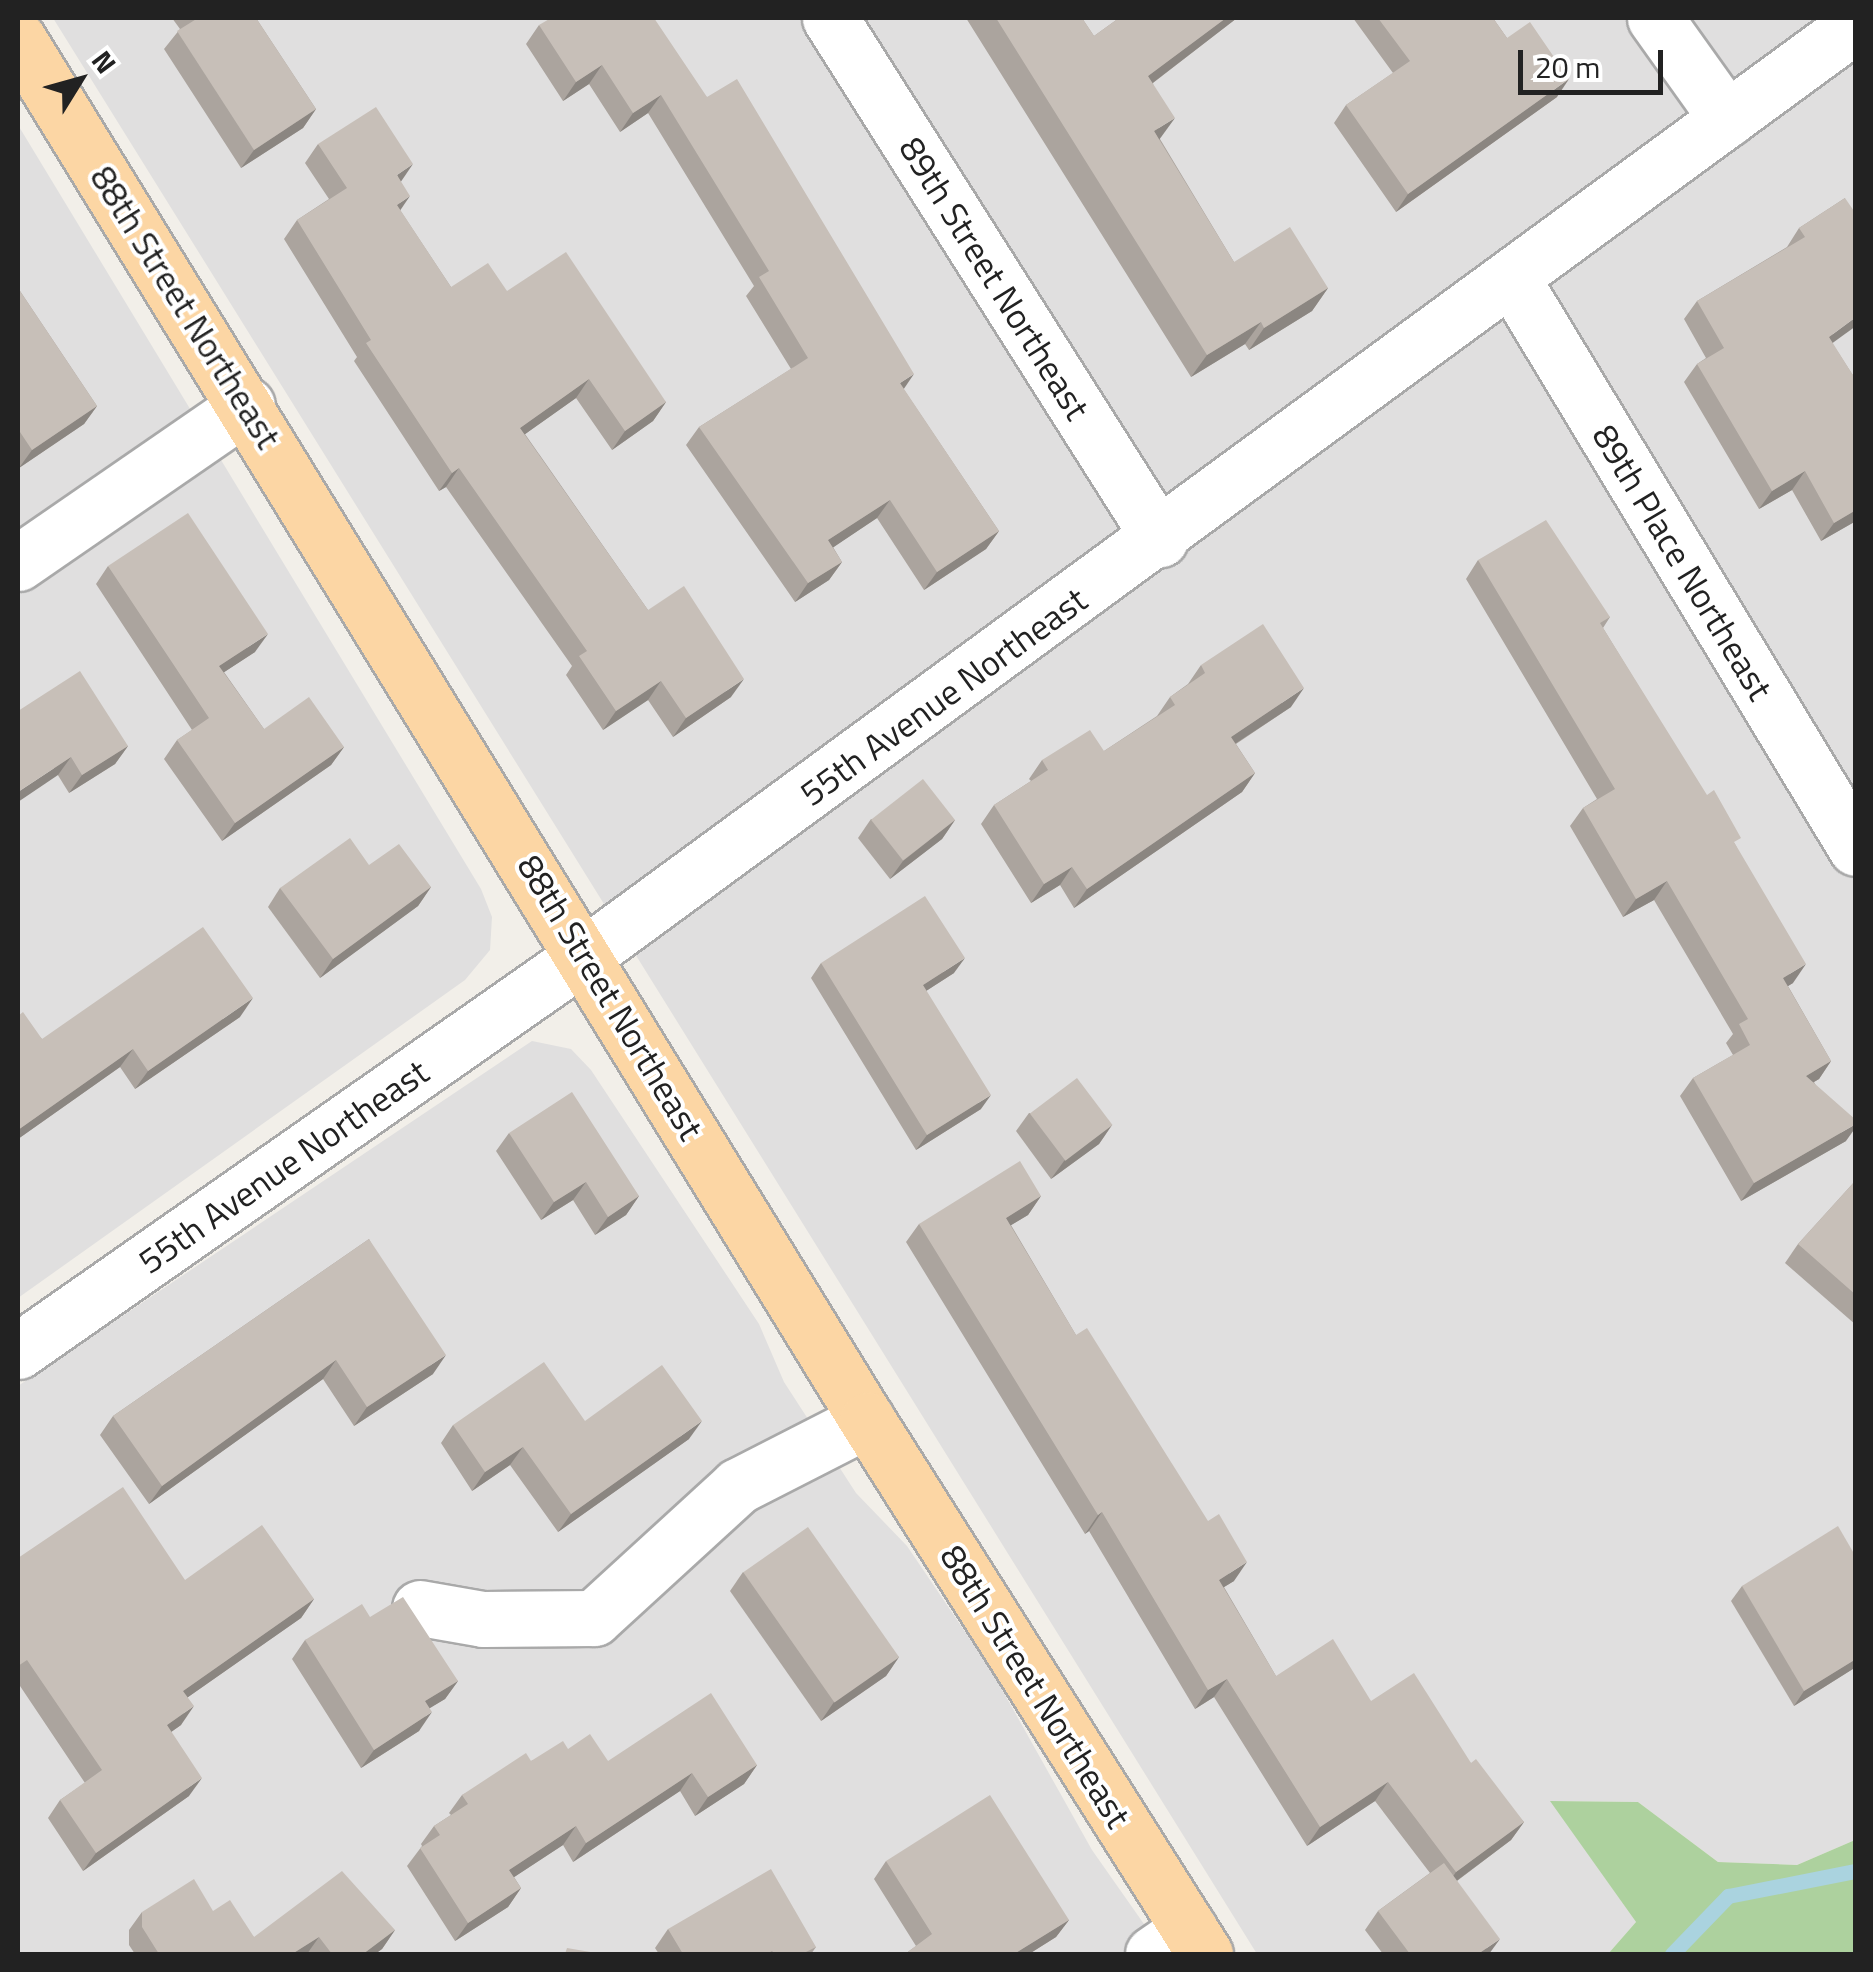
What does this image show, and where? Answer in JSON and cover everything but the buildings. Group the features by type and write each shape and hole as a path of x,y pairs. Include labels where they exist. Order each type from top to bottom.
{"main road":[{"name":"88th Street Northeast","path":"18,39 586,954 1182,1946"}],"street":[{"name":"89th Street Northeast","path":"830,18 1160,538"},
{"path":"1655,18 1726,119"},
{"name":"55th Avenue Northeast","path":"18,1351 586,954 1160,538 1856,24"},
{"name":"89th Place Northeast","path":"1511,277 1856,848"},
{"path":"18,563 247,405"},
{"path":"420,1608 483,1620 594,1618 738,1486 867,1420"}],"shaded area":[{"path":"53,18 1855,18 1855,1840 1797,1865 1718,1862 1638,1802 1551,1801 1636,1922 1608,1954 1257,1954"},
{"path":"18,125 481,889 492,917 490,950 465,980 18,1298"},
{"path":"532,1041 571,1049 591,1070 759,1324 784,1382 856,1493 907,1546 991,1670 1092,1850 1165,1954 18,1954 18,1386"}],"green space":[{"path":"1550,1801 1638,1802 1718,1862 1797,1865 1855,1840 1855,1954 1608,1954 1636,1922"}],"waterway":[{"path":"1672,1954 1728,1896 1856,1871"}]}
